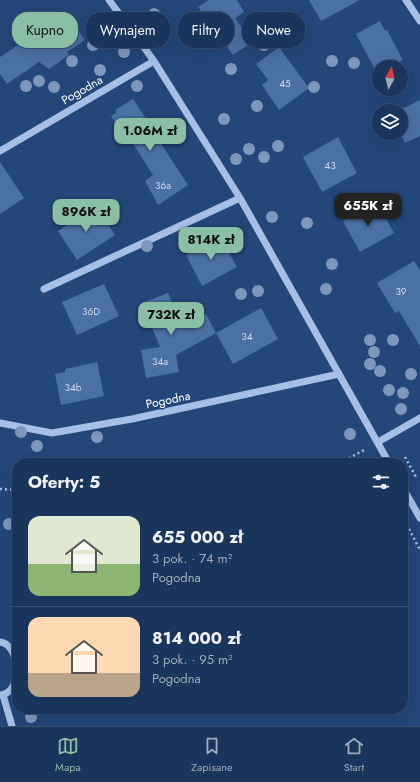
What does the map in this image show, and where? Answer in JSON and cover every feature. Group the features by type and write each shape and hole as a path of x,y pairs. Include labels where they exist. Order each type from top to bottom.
{"street":[{"path":"109,0 154,61 240,198 386,458"},
{"path":"406,0 420,21"},
{"name":"Pogodna","path":"0,151 154,61"},
{"path":"44,289 240,198"},
{"name":"Pogodna","path":"0,423 52,433 132,419 339,374"},
{"path":"378,442 420,418"},
{"path":"408,497 420,518"},
{"path":"0,642 6,644 12,651"},
{"path":"12,689 1,695 12,726"}],"path":[{"path":"349,458 378,442"},
{"path":"0,489 12,490"},
{"path":"408,528 420,550"}],"building":[{"path":"209,0 237,0 244,12 235,18 242,28 242,48 243,48 233,55 228,48 234,48 234,12 202,12 198,7"},
{"path":"309,0 360,0 321,21"},
{"path":"380,21 385,31 387,30 403,60 372,60 372,64 356,34"},
{"path":"78,30 85,40 78,45"},
{"path":"14,48 73,48 67,52 69,55 49,69 39,62 7,84 0,74 0,57"},
{"path":"280,48 309,88 279,110 262,85 268,80 256,64"},
{"path":"133,99 188,185 158,205 145,181 153,175 130,139 127,141 111,116 117,112 115,110"},
{"path":"420,100 420,136 405,143 404,140 408,140 408,106"},
{"path":"338,137 357,173 322,192 303,157"},
{"path":"0,162 24,198 0,214"},
{"path":"377,202 394,233 360,252 343,221"},
{"path":"96,206 115,235 77,260 58,231"},
{"path":"220,237 237,267 202,286 186,255"},
{"path":"414,261 420,270 420,346 399,311 395,313 377,283"},
{"path":"104,284 119,316 77,335 62,302"},
{"path":"168,293 182,327 206,314 216,333 176,355 179,372 146,378 141,350 160,347 142,303"},
{"path":"261,308 278,339 233,364 216,333"},
{"path":"97,362 104,396 61,405 55,374 65,372 65,369"}]}
